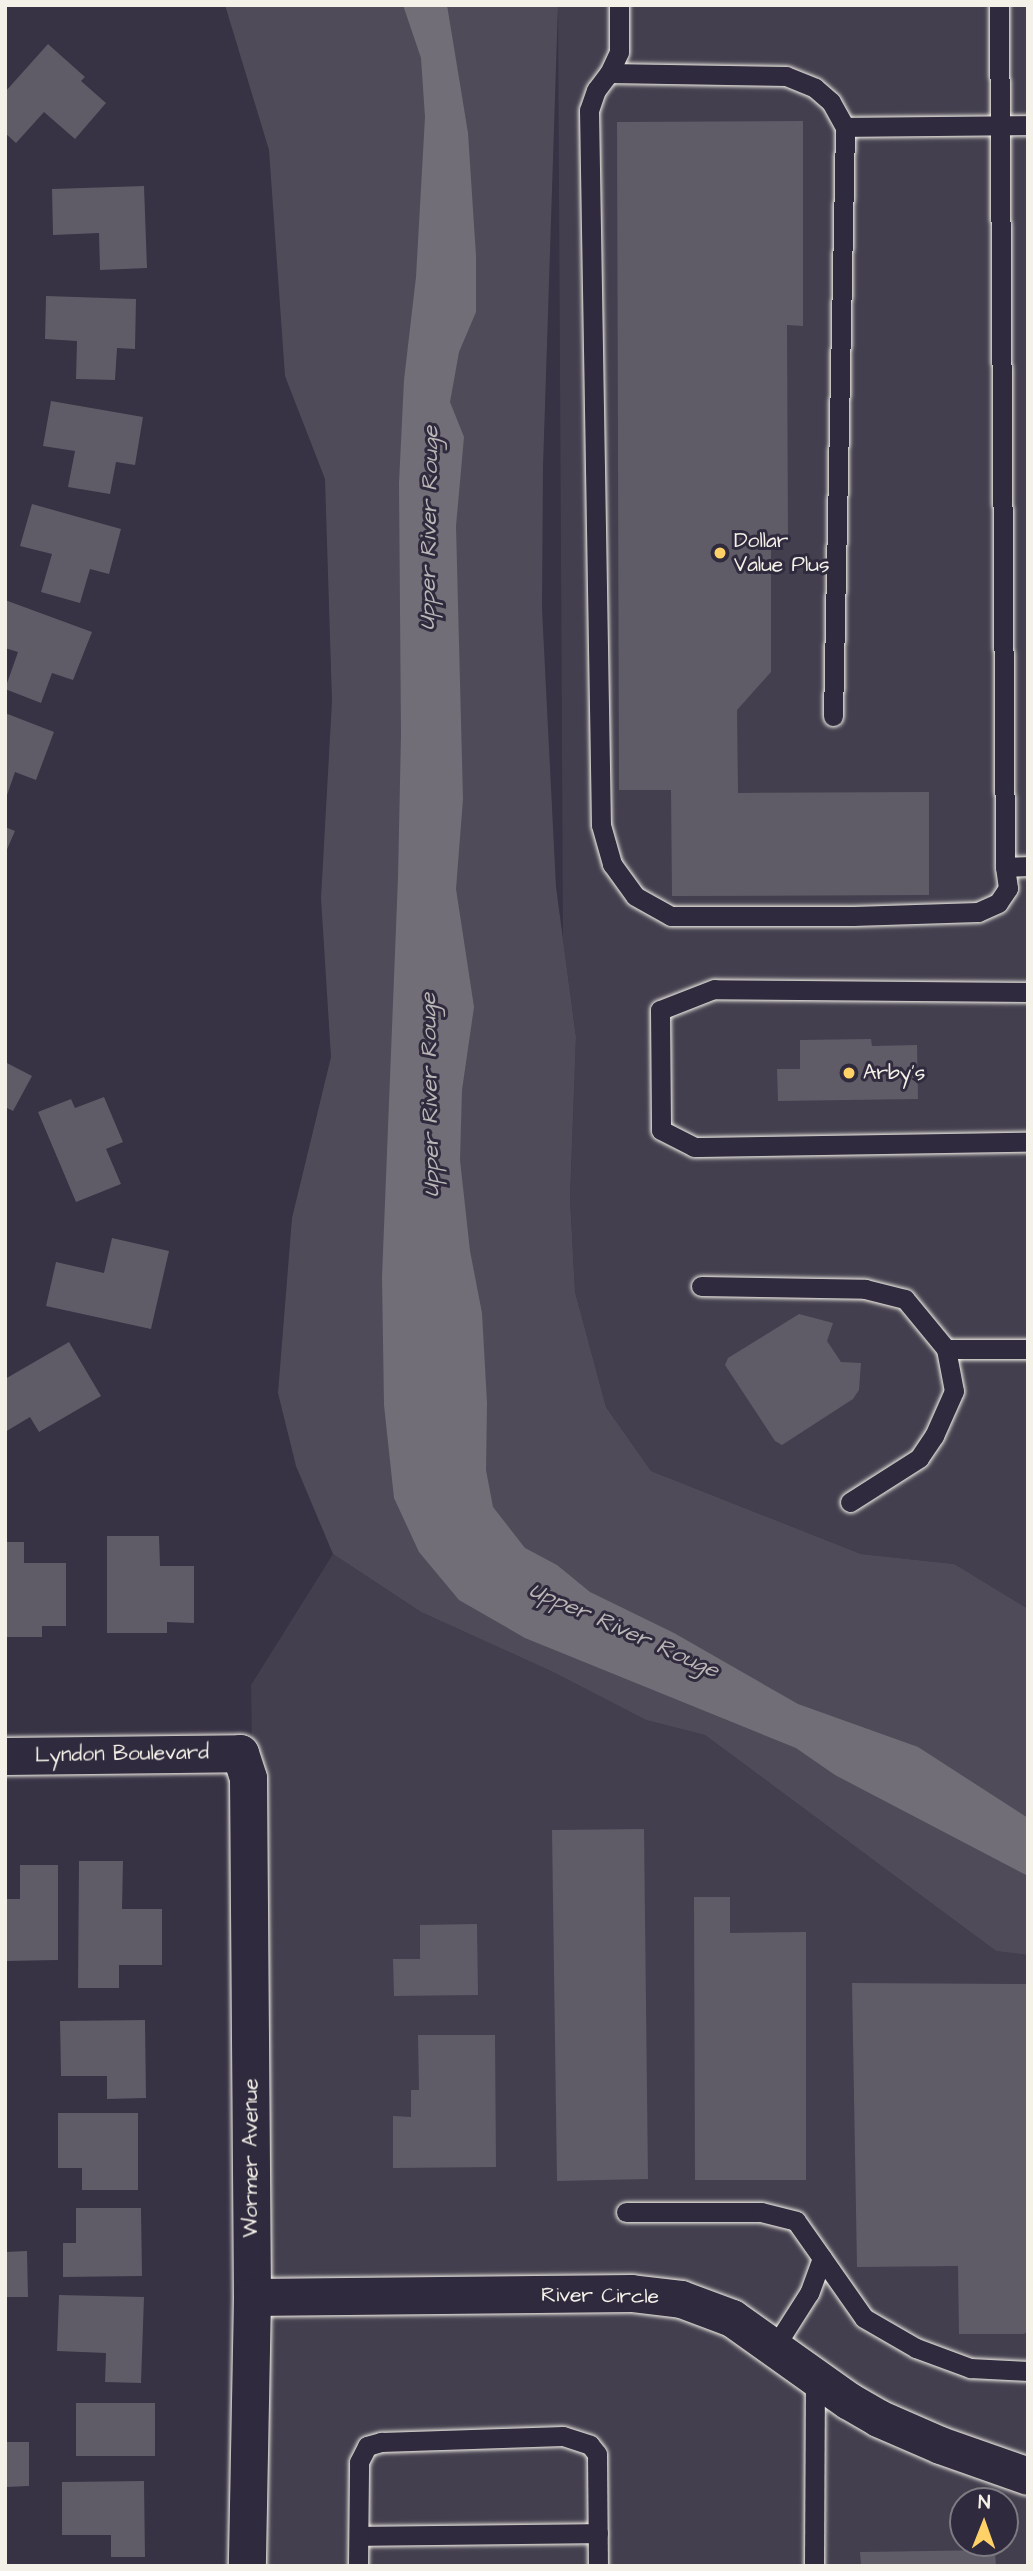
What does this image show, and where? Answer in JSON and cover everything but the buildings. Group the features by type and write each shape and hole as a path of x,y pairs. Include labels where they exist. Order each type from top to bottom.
{"street":[{"name":"Lyndon Boulevard","path":"5,1756 240,1752"},
{"name":"Wormer Avenue","path":"240,1752 248,1779 253,2297 247,2566"},
{"name":"River Circle","path":"253,2297 644,2295 681,2299 732,2318 878,2418 940,2445 1028,2476"}],"lane":[{"path":"619,5 619,52 609,74 596,90 589,110 601,825 612,864 635,896 671,916 853,916 978,912 998,903 1008,888 1005,867 997,125 999,5"},
{"path":"609,74 786,76 815,88 831,103 845,127 833,716"},
{"path":"845,127 1028,125"},
{"path":"1005,867 1028,866"},
{"path":"1028,992 714,989 660,1010 661,1130 694,1147 1028,1142"},
{"path":"701,1286 865,1289 905,1299 946,1349 954,1391 934,1436 919,1458 850,1503"},
{"path":"946,1349 1028,1349"},
{"path":"626,2212 761,2212 796,2221 864,2318 916,2348 970,2368 1028,2371"},
{"path":"774,2348 808,2293 822,2258"},
{"path":"814,2566 816,2378"},
{"path":"358,2566 359,2462 367,2446 381,2442 564,2436 590,2445 597,2454 598,2566"},
{"path":"360,2536 598,2533"}],"shaded area":[{"path":"225,5 558,5 543,467 542,609 556,887 576,1037 570,1198 575,1292 606,1407 651,1471 861,1554 954,1564 1028,1609 1028,1955 996,1951 705,1735 646,1720 553,1672 421,1612 333,1554 296,1466 278,1393 292,1218 331,1057 321,898 332,701 325,479 285,376 269,150"},
{"path":"558,5 1028,5 1028,1619 954,1564 861,1554 651,1471 606,1407 575,1292 570,1198 576,1037 563,939"},
{"path":"333,1554 421,1612 553,1672 646,1720 705,1735 996,1951 1028,1955 1028,2566 265,2566 251,1685"}],"water":[{"name":"Upper River Rouge","path":"403,5 447,5 468,133 476,256 476,312 459,352 450,402 464,437 456,526 463,799 456,889 474,1007 462,1090 460,1160 470,1251 482,1313 487,1403 486,1470 493,1507 525,1548 557,1565 590,1592 674,1633 798,1704 918,1747 1028,1818 1028,1876 835,1775 796,1748 525,1638 459,1600 419,1552 394,1498 384,1405 382,1277 398,878 401,734 399,483 404,380 416,277 425,117 421,58"}],"place":[{"name":"Dollar Value Plus","path":"720,553"},
{"name":"Arby's","path":"849,1073"}]}
